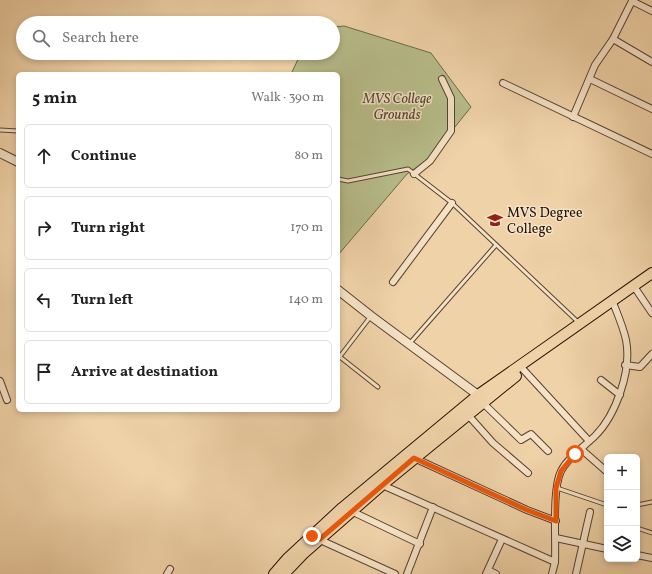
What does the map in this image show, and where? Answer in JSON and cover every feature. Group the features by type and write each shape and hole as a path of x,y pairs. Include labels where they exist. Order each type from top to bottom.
{"main road":[{"path":"274,574 377,483 480,399 635,288 652,273"},
{"path":"635,288 652,281"},
{"path":"522,368 579,324 614,303"},
{"path":"284,574 316,537 351,512 377,483 414,458 468,415 480,399"}],"street":[{"path":"573,117 606,47 613,39 632,1 652,11"},
{"path":"613,39 652,62"},
{"path":"414,174 430,161 451,131 451,98 442,79"},
{"path":"590,79 652,109"},
{"path":"502,83 652,154"},
{"path":"0,153 16,161"},
{"path":"393,282 452,204"},
{"path":"635,288 652,313"},
{"path":"340,292 480,399 521,440 531,434 548,451"},
{"path":"552,574 555,562 556,488 561,471 607,421 620,395 625,365 626,342 614,303"},
{"path":"625,365 640,367 652,354"},
{"path":"522,368 589,441"},
{"path":"601,380 620,395"},
{"path":"0,381 7,400"},
{"path":"468,415 493,443 528,473"},
{"path":"581,449 604,469"},
{"path":"414,458 527,510 556,521"},
{"path":"377,483 555,562"},
{"path":"407,574 420,544 433,507"},
{"path":"351,512 420,544"},
{"path":"576,574 590,512"},
{"path":"316,537 395,574"},
{"path":"556,538 604,548"},
{"path":"496,574 487,572 502,539"},
{"path":"640,556 652,558"}],"lane":[{"path":"0,130 16,131"},
{"path":"340,180 348,182 408,169 452,204 579,324"},
{"path":"408,344 496,245"},
{"path":"340,357 371,316"},
{"path":"340,359 378,387"},
{"path":"556,488 604,504"},
{"path":"640,504 652,502"},
{"path":"640,529 652,533"}],"green space":[{"name":"MVS College Grounds","path":"340,26 344,26 431,53 471,107 430,158 407,174 340,253 340,72 292,72 298,60 340,60"}],"place":[{"name":"MVS Degree College","path":"495,220"}],"route":[{"path":"312,536 320,539 414,458 527,510 556,521 556,488 561,471 575,454"}]}
